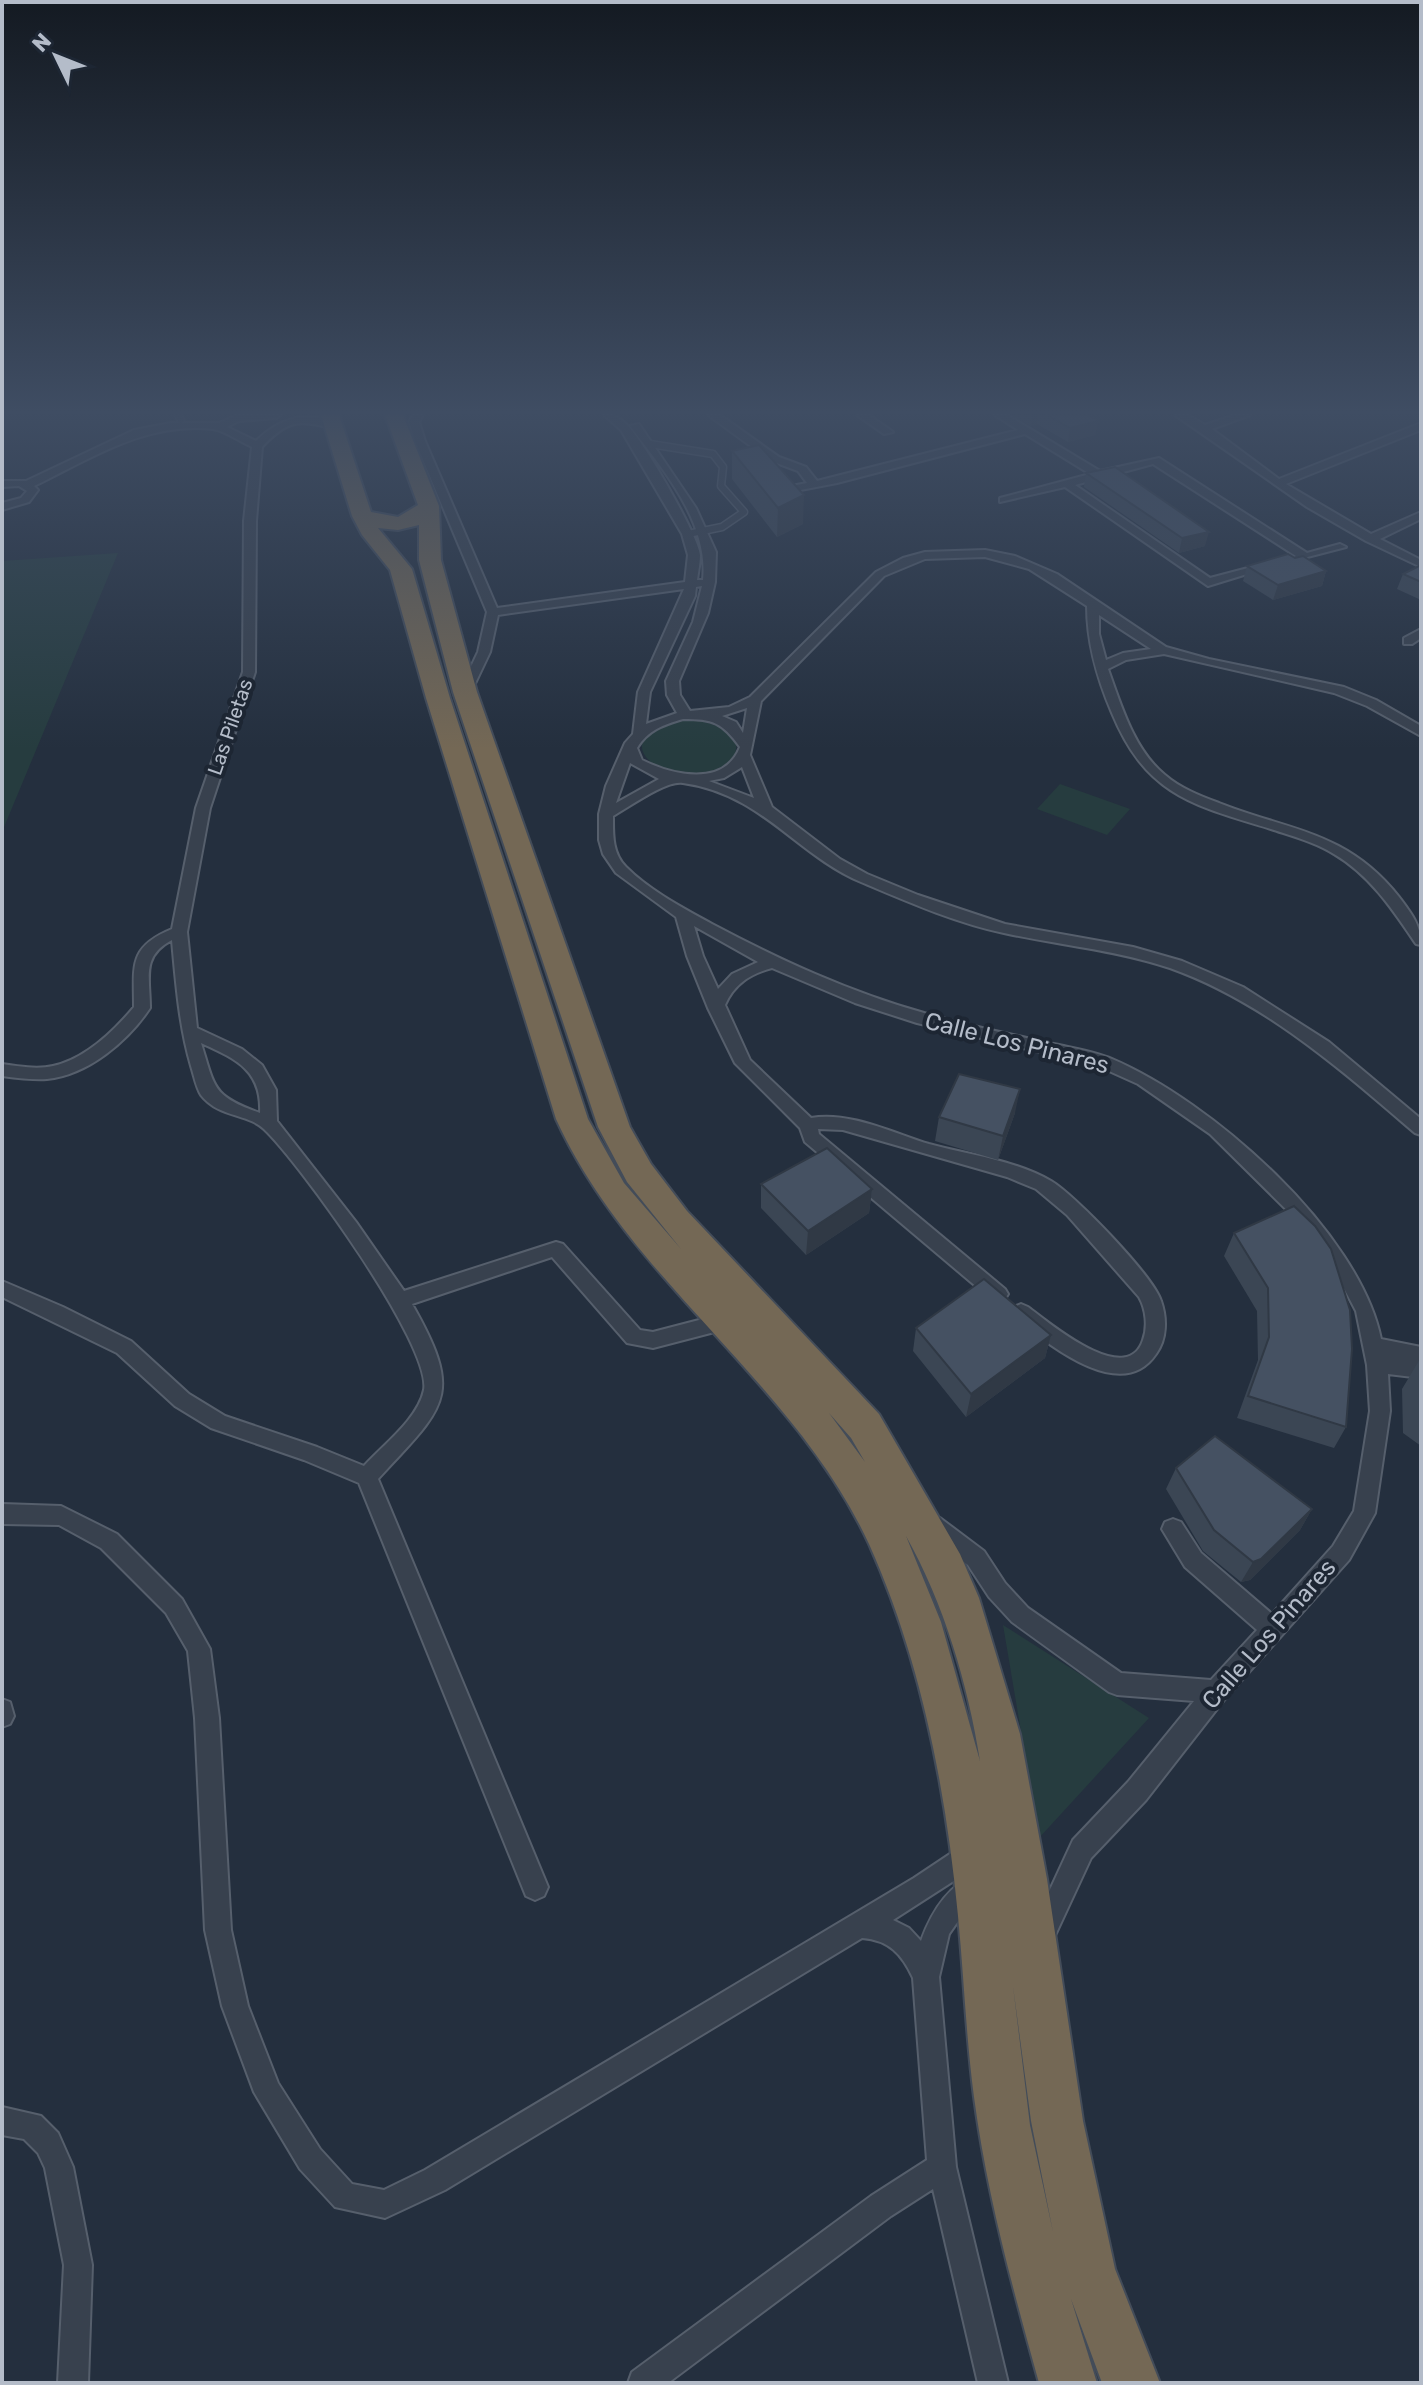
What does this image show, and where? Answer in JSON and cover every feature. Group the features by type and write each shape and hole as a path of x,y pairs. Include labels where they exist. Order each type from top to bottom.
{"highway":[{"path":"367,526 401,569 438,698 582,1143 624,1212 769,1367 820,1431 872,1507 922,1619 951,1728 976,1870 1003,2121 1013,2178 1025,2232 1068,2383"},
{"path":"433,526 430,560 465,692 566,992 625,1150 675,1220 803,1355 865,1426 945,1567 958,1598 998,1734 1034,1953 1057,2121 1088,2269 1131,2383"}],"street":[{"name":"Las Piletas","path":"250,526 249,672 203,808 179,932 189,1031 207,1090 218,1102 268,1122"},
{"path":"449,526 492,618 484,652 465,692"},
{"path":"684,526 694,555 690,590"},
{"path":"686,715 672,687 697,628 707,588 711,550 701,526"},
{"path":"1128,526 1208,582 1340,547"},
{"path":"1258,526 1304,556"},
{"path":"1349,526 1421,564"},
{"path":"1370,539 1397,526"},
{"path":"1421,732 1377,705 1342,691 1163,651 1110,619 1042,568 1019,560 965,552 914,557 880,574 755,700 733,710 705,716 667,718 635,737 632,754 653,773 734,793 766,809 835,862 913,898 1003,928 1128,951 1176,965 1237,991 1323,1046 1421,1129"},
{"path":"492,618 707,588"},
{"name":"Calle Los Pinares","path":"690,590 644,692 635,737 613,786 606,814 610,854 621,870 683,915 773,963 861,999 923,1019 1102,1061 1144,1080 1216,1130 1313,1225 1344,1270 1366,1311 1375,1355 1380,1411 1364,1513 1341,1553 1216,1692 1137,1791 1082,1849 1034,1953"},
{"path":"1093,604 1093,634 1113,703 1145,762 1160,779 1217,807 1325,843 1360,865 1387,890 1421,940"},
{"path":"1408,641 1421,633"},
{"path":"1101,667 1123,657 1163,651"},
{"path":"691,780 724,772 745,750 755,700"},
{"path":"705,716 734,727 766,809"},
{"path":"606,814 671,778"},
{"path":"683,915 695,956 716,1008 743,1063 808,1125 811,1137 973,1276 1090,1359 1128,1366 1141,1360 1151,1347 1155,1326 1151,1297 1073,1209 1053,1191 1035,1180 844,1124 823,1122 808,1125"},
{"path":"2,1070 35,1073 59,1071 126,1030 142,1008 139,970 142,954 150,945 179,932"},
{"path":"716,1008 722,990 735,978 752,967 773,963"},
{"path":"189,1031 247,1062 262,1074 269,1092 268,1122 400,1300 427,1353 435,1387 421,1414 367,1477"},
{"path":"400,1300 556,1249 634,1337 653,1340 726,1321"},
{"path":"2,1289 124,1347 182,1400 218,1422 310,1453 367,1477 535,1887"},
{"path":"1375,1355 1421,1355"},
{"path":"1375,1355 1421,1370"},
{"path":"914,1511 976,1558 997,1590 1020,1615 1117,1684 1216,1692"},
{"path":"2,1514 61,1516 109,1541 174,1606 199,1649 207,1718 218,1930 235,2006 268,2092 310,2159 345,2197 385,2204 435,2180 856,1925 923,1887 976,1870"},
{"path":"1173,1529 1193,1560 1274,1630"},
{"path":"2,1710 2,1716"},
{"path":"976,1870 940,1921 929,1947 926,1977 942,2167 993,2383"},
{"path":"856,1925 879,1926 900,1936 916,1953 926,1977"},
{"path":"2,2121 31,2126 48,2143 59,2167 78,2265 73,2383"},
{"path":"643,2383 881,2206 942,2167"}],"lane":[{"path":"688,534 724,526"}],"green space":[{"path":"118,553 2,832 2,561"},
{"path":"682,720 705,722 725,731 737,741 735,757 714,770 692,775 671,772 654,764 644,753 643,741 655,729"},
{"path":"1060,784 1130,809 1107,835 1037,809"},
{"path":"1003,1625 1149,1718 1039,1838"}],"building":[{"path":"1165,526 1201,526 1209,532 1182,538"},
{"path":"1288,554 1295,558 1303,556 1326,571 1278,585 1247,566"},
{"path":"1421,565 1421,582 1403,574"},
{"path":"959,1074 1020,1089 1003,1136 939,1117"},
{"path":"827,1148 872,1189 808,1231 761,1184"},
{"path":"1294,1206 1315,1226 1331,1249 1350,1310 1352,1349 1346,1427 1248,1396 1269,1337 1268,1288 1234,1233"},
{"path":"984,1279 1051,1335 971,1394 916,1328"},
{"path":"1215,1436 1312,1509 1261,1559 1253,1562 1214,1530 1176,1468"}]}
